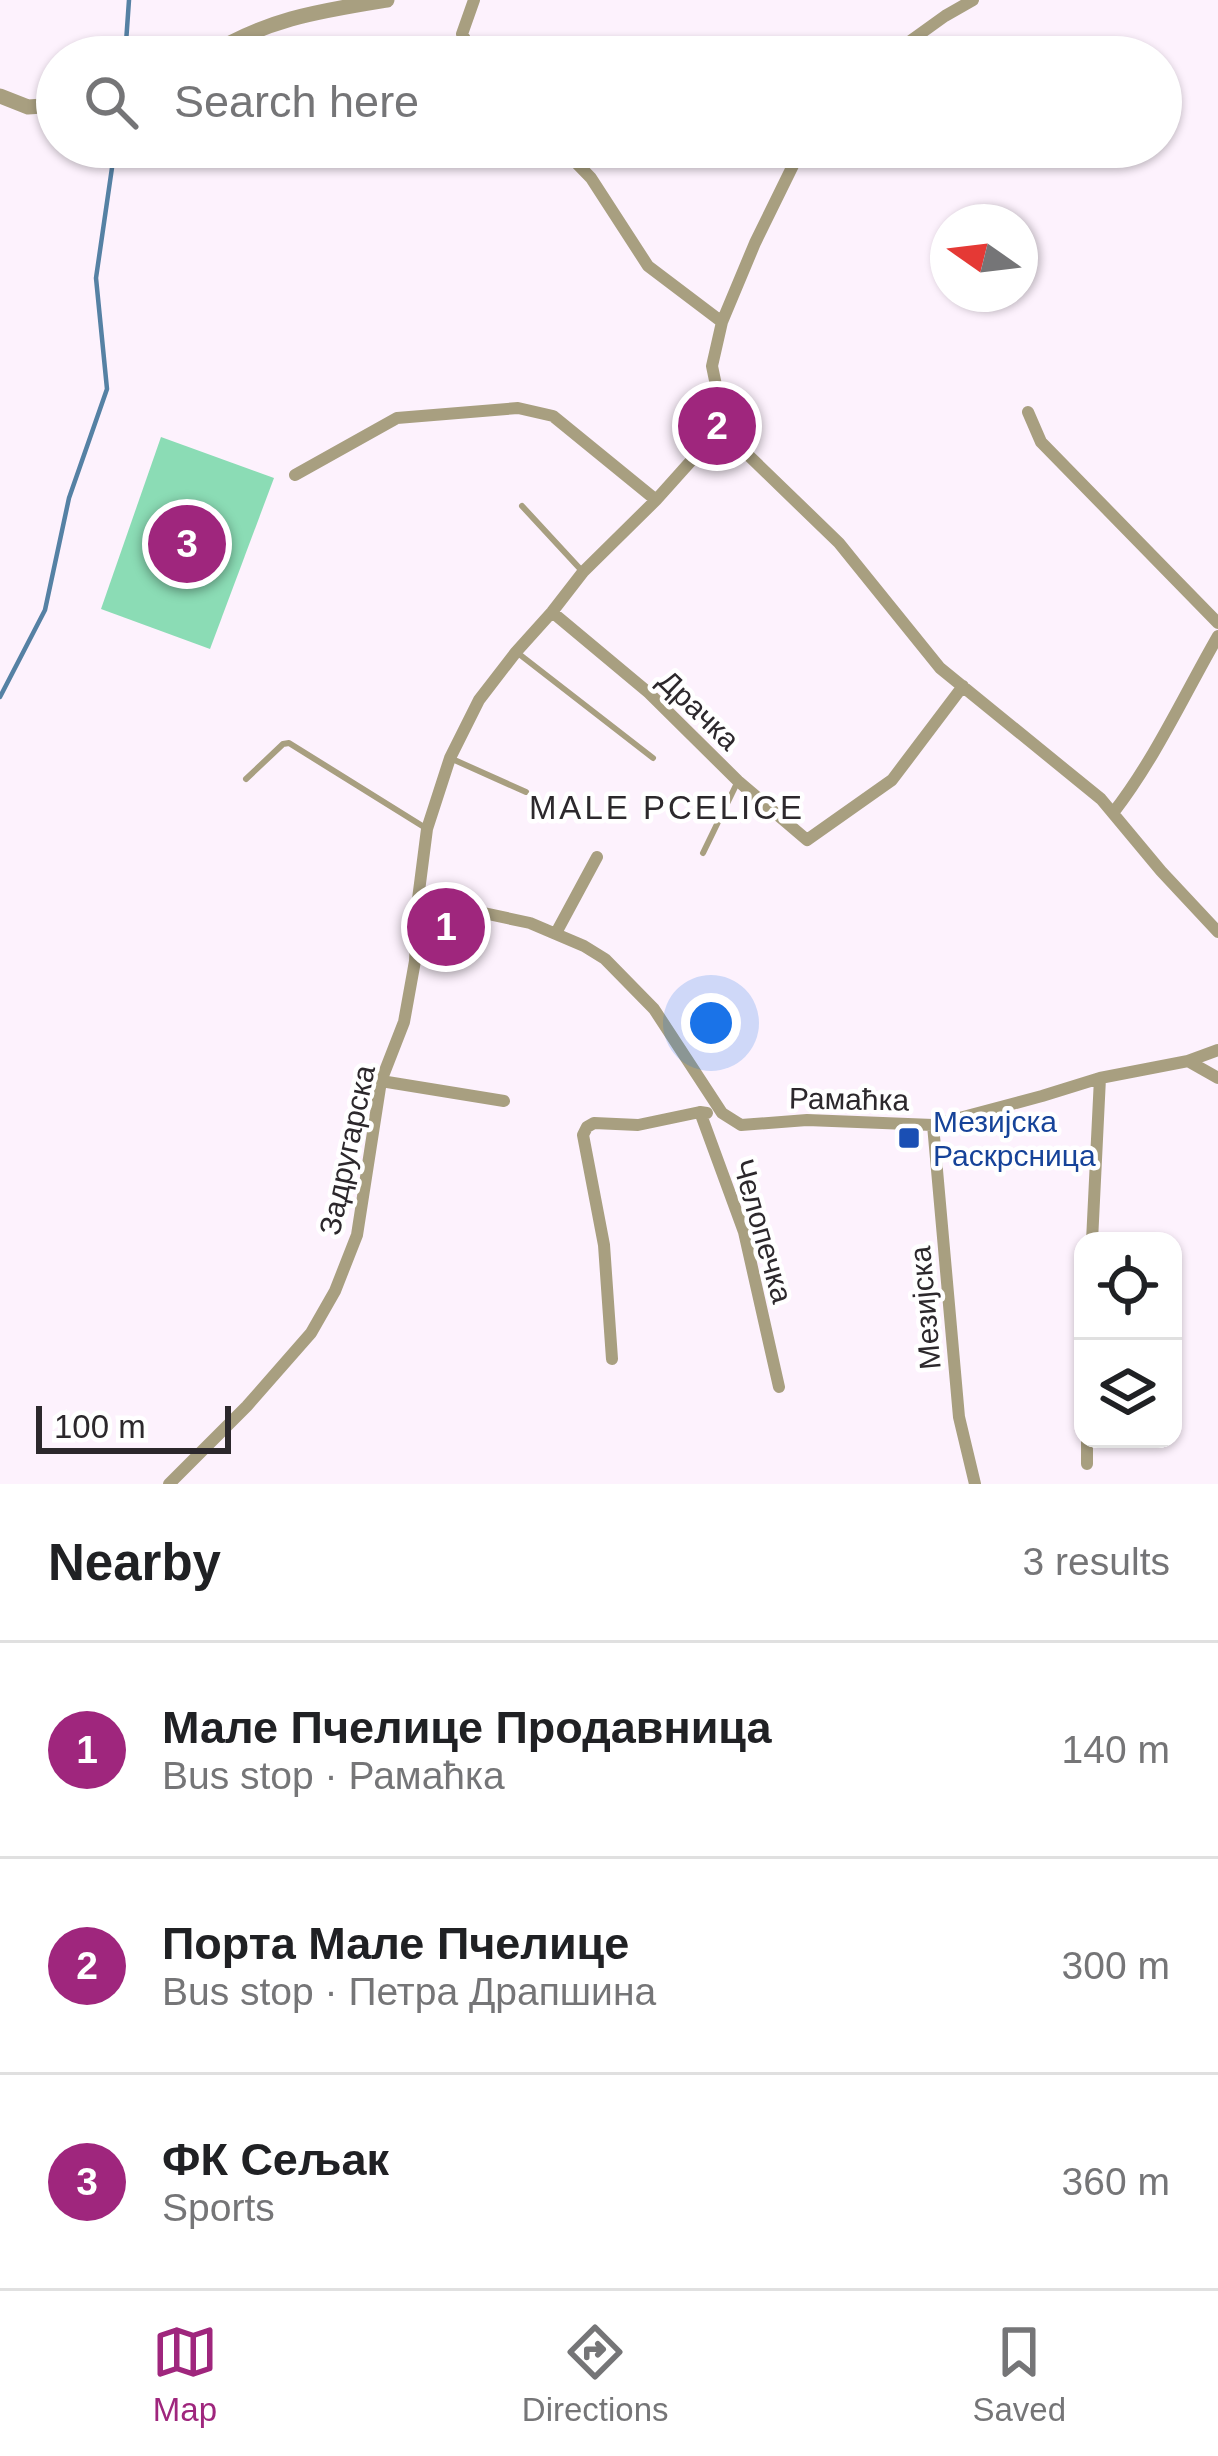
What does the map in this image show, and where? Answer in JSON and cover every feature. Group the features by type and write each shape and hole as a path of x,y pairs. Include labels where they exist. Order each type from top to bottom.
{"street":[{"path":"242,36 287,18 387,0"},
{"path":"463,36 474,0"},
{"path":"944,0 945,16"},
{"path":"917,36 973,0"},
{"path":"0,96 36,106"},
{"path":"581,168 648,266 722,322"},
{"path":"792,168 722,322 712,366 718,395 713,430 746,453 839,542 940,668 1101,799 1218,932"},
{"path":"295,475 397,418 518,408 553,416 656,500"},
{"path":"1028,412 1041,442 1218,623"},
{"name":"Задругарска","path":"169,1484 311,1333 335,1291 357,1235 381,1081 404,1022 415,961 427,829 450,758 478,700 583,572 656,500 713,430"},
{"name":"Драчка","path":"552,612 649,693 738,781 807,840 892,780 963,686"},
{"path":"1113,813 1141,776 1218,636"},
{"path":"556,933 597,857"},
{"path":"418,899 530,922 605,959 653,1009 722,1113"},
{"path":"416,936 459,908"},
{"name":"Рамаћка","path":"722,1113 741,1124 807,1120 932,1125 1218,1050"},
{"path":"1188,1061 1218,1078"},
{"path":"1093,1232 1100,1078"},
{"path":"381,1081 504,1101"},
{"name":"Челопечка","path":"700,1112 744,1232 779,1387"},
{"path":"612,1359 604,1245 584,1135 587,1127 722,1113"},
{"name":"Мезијска","path":"932,1125 959,1417 974,1484"},
{"path":"1087,1448 1087,1464"}],"lane":[{"path":"522,506 583,572"},
{"path":"516,652 653,758"},
{"path":"246,778 283,743 290,743 427,829"},
{"path":"450,758 526,792"},
{"path":"703,853 738,781"}],"green space":[{"path":"161,437 274,478 210,649 101,609"}],"waterway":[{"path":"126,36 129,0"},
{"path":"0,697 45,610 69,498 107,389 96,278 112,168"}],"place":[{"name":"Порта Мале Пчелице","path":"717,426"},
{"name":"ФК Сељак","path":"187,544"},
{"name":"Мале Пчелице Продавница","path":"446,927"},
{"name":"Мезијска Раскрсница","path":"909,1138"}],"district":[{"name":"MALE PCELICE","path":"667,807"}]}
